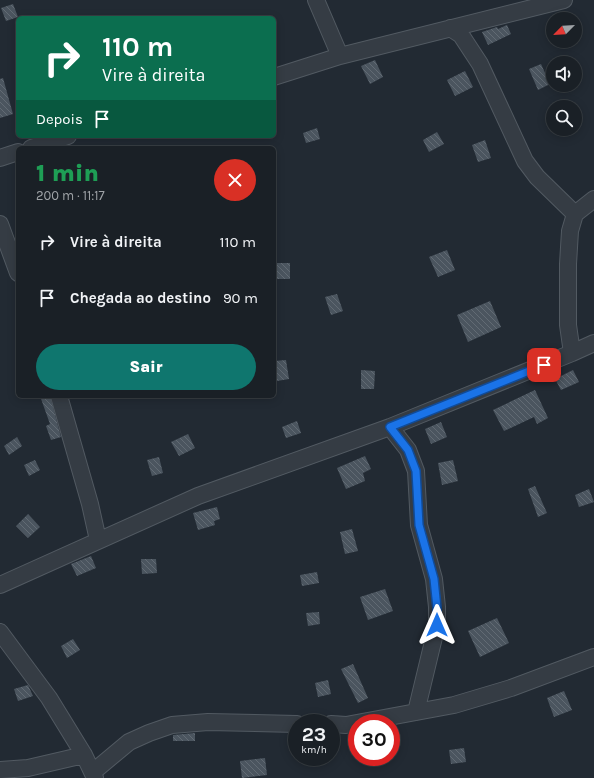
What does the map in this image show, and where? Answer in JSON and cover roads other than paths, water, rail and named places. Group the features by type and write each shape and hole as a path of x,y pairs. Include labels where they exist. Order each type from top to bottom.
{"street":[{"path":"316,0 340,56"},
{"path":"276,76 340,56 564,0"},
{"path":"450,28 461,35 480,64 525,161 537,177 575,214"},
{"path":"37,146 62,138"},
{"path":"0,158 16,153"},
{"path":"572,353 568,325 568,264 570,231 575,214 594,199"},
{"path":"0,224 16,268"},
{"path":"0,585 198,496 390,427 594,343"},
{"path":"61,398 90,504 98,540"},
{"path":"390,427 408,450 416,471 419,525 434,579 437,608 437,625 416,712"},
{"path":"0,632 50,698 84,755 94,775 129,742 172,725 208,722 288,724"},
{"path":"340,724 454,705 504,690 594,657"},
{"path":"0,770 28,768 84,755"}]}
